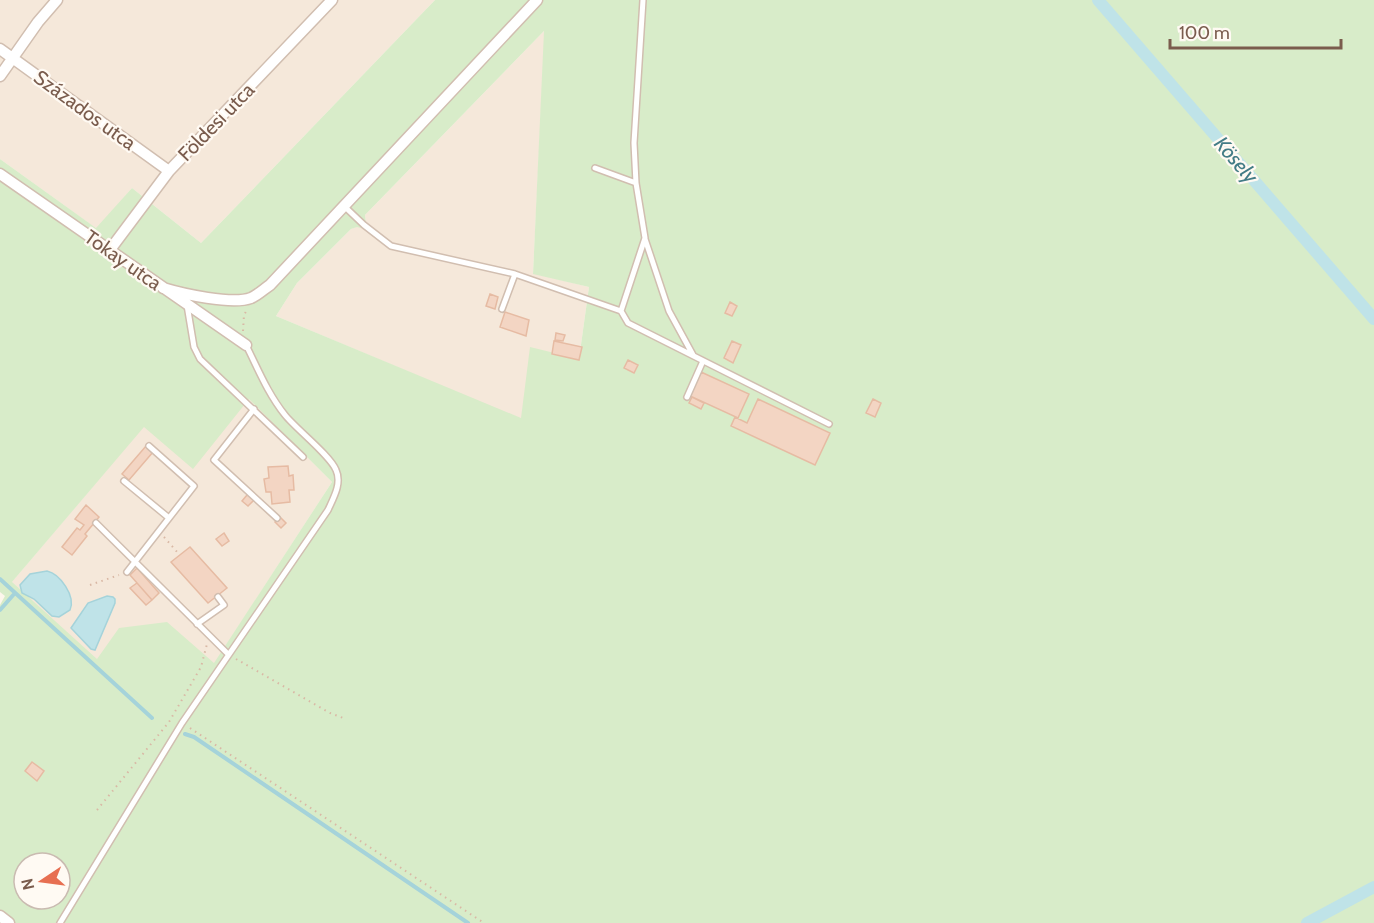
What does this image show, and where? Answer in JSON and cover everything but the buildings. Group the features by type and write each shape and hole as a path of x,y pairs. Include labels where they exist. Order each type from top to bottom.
{"street":[{"path":"0,76 38,22 57,0"},
{"name":"Földesi utca","path":"109,251 170,171 332,0"},
{"path":"163,288 186,294 233,300 242,300 259,294 270,285 537,0"},
{"name":"Százados utca","path":"0,50 170,171"},
{"name":"Tokay utca","path":"0,174 246,345"},
{"path":"0,916 9,923"}],"lane":[{"path":"643,0 634,143 636,183 645,238 669,311 694,357"},
{"path":"595,168 636,183"},
{"path":"344,206 391,246 515,274 621,311 628,323 830,424"},
{"path":"621,311 645,238"},
{"path":"502,309 515,274"},
{"path":"187,305 196,354 303,457"},
{"path":"60,923 182,723 328,510 338,484 335,467 274,402 246,345"},
{"path":"687,397 703,362"},
{"path":"254,410 214,460 277,518"},
{"path":"127,572 194,486 149,446"},
{"path":"124,481 170,518"},
{"path":"96,523 228,654"},
{"path":"197,624 224,605 218,597"}],"path":[{"path":"246,345 244,315 259,294"},
{"path":"158,532 178,553"},
{"path":"90,585 127,572"},
{"path":"97,810 169,722 201,667 208,636"},
{"path":"228,654 330,713 346,719"},
{"path":"182,723 484,923"}],"shaded area":[{"path":"0,0 435,0 201,243 132,188 97,229 0,159"},
{"path":"545,30 533,273 589,287 579,359 521,419 276,316 297,283 351,229 366,223 365,215"},
{"path":"249,398 332,482 214,664 97,660 11,583 144,426"}],"green space":[{"path":"435,0 1374,0 1374,923 0,923 0,605 5,596 0,592 0,159 96,228 132,188 201,243","holes":["544,31 533,274 589,287 579,359 530,347 521,418 276,316 297,283 351,229 361,228 366,223 365,215","249,399 332,482 214,663 167,622 119,628 97,659 12,582 144,427 193,469"]}],"water":[{"path":"47,571 62,581 71,598 70,610 59,617 52,616 34,599 22,593 20,585 30,574"},
{"path":"107,596 113,597 115,603 95,650 91,649 71,628 88,603"}],"waterway":[{"name":"Kösely","path":"1098,0 1374,319"},
{"path":"0,579 152,718"},
{"path":"0,610 15,593"},
{"path":"185,734 194,737 468,923"},
{"name":"Kösely","path":"1307,923 1374,887"}]}
